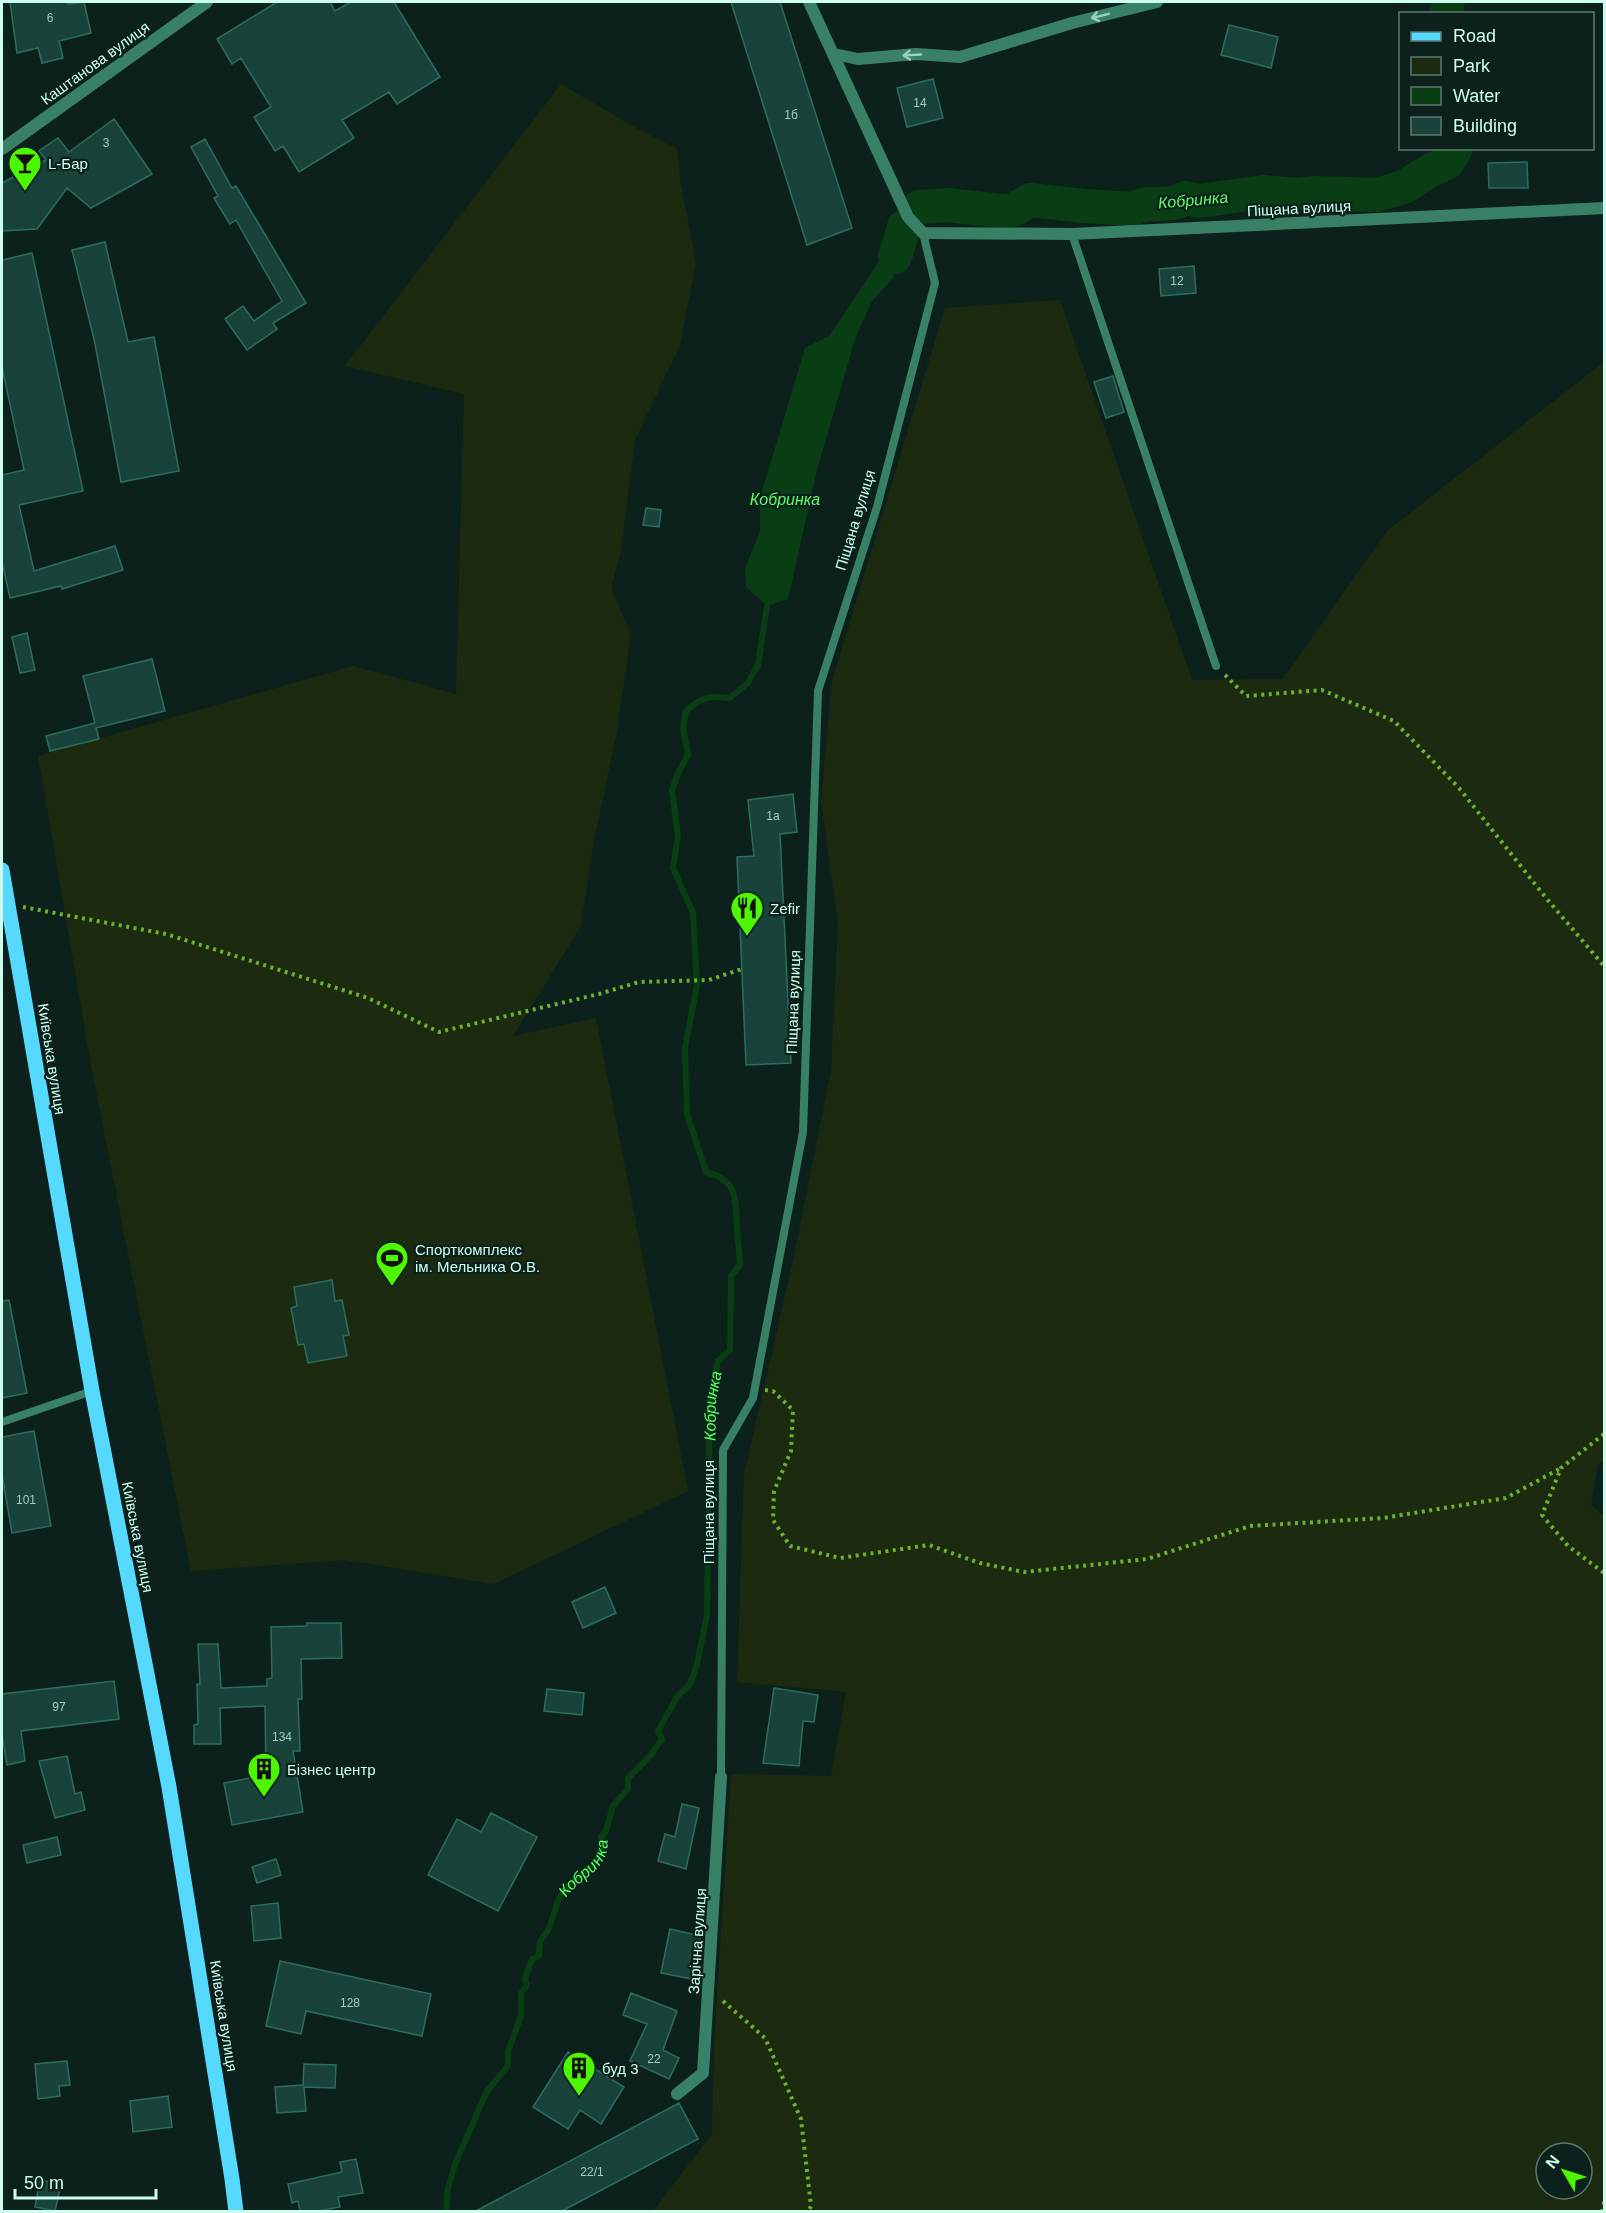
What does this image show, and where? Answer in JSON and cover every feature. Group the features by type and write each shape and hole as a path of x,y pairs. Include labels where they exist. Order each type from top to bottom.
{"main road":[{"name":"Київська вулиця","path":"2,870 92,1391 169,1787 236,2211"}],"street":[{"name":"Каштанова вулиця","path":"2,149 207,2"},
{"name":"Піщана вулиця","path":"809,2 908,217 923,233 1072,234 1605,208"},
{"path":"834,54 858,59 916,54 960,57 1072,23 1157,2"},
{"name":"Зарічна вулиця","path":"677,2094 703,2073 721,1777"}],"lane":[{"name":"Піщана вулиця","path":"721,1777 723,1450 753,1398 803,1132 818,691 877,507 935,283 923,233"},
{"path":"1072,234 1216,666"},
{"path":"2,1422 92,1391"}],"path":[{"path":"1216,666 1246,696 1322,690 1394,721 1459,788 1546,898 1605,966"},
{"path":"8,904 166,934 368,998 440,1032 599,994 639,982 710,980 742,969"},
{"path":"755,1388 773,1391 793,1410 791,1451 774,1491 773,1520 790,1546 840,1558 929,1545 980,1563 1023,1572 1147,1559 1250,1526 1383,1518 1506,1498 1561,1468 1605,1434"},
{"path":"1561,1468 1542,1515 1568,1546 1605,1573"},
{"path":"709,1988 765,2038 783,2078 801,2119 811,2206 808,2211"},
{"path":"1602,2211 1605,2202"}],"green space":[{"path":"561,84 677,149 681,185 696,262 680,345 635,440 621,551 611,588 631,635 616,736 594,840 581,926 513,1036 596,1018 688,1491 494,1584 345,1560 191,1571 93,1076 38,756 353,666 456,694 464,394 345,366"},
{"path":"1060,300 1192,680 1283,679 1387,531 1604,362 1604,1461 1598,1465 1591,1505 1604,1516 1604,2211 653,2211 712,2134 714,2045 731,1774 831,1776 846,1692 737,1682 744,1474 794,1257 831,1072 838,922 821,801 832,681 945,308"}],"water":[{"name":"Кобринка","path":"895,257 894,277 872,301 856,336 817,470 788,599 767,606 746,587 745,569 760,531 760,498 805,348 829,336 880,259"}],"building":[{"path":"10,2 67,2 68,4 84,2 91,33 59,41 63,58 42,63 38,48 17,53"},
{"path":"277,2 330,2 335,11 351,2 394,2 440,77 397,104 389,92 342,120 354,138 299,172 283,146 275,151 254,117 271,107 241,58 232,64 217,39"},
{"path":"731,2 780,2 852,228 807,245"},
{"path":"1229,25 1278,37 1271,68 1221,55"},
{"path":"933,79 943,118 907,127 897,88"},
{"path":"114,119 152,174 91,208 67,188 37,229 2,231 2,183 46,160 39,151 58,138 69,152"},
{"path":"205,139 232,188 236,186 306,303 273,323 277,329 247,350 225,319 243,306 254,321 282,301 236,220 230,224 214,198 218,196 191,147"},
{"path":"1527,162 1528,188 1489,188 1488,163"},
{"path":"105,242 128,342 154,337 179,471 121,482 94,339 72,250"},
{"path":"32,253 83,491 19,505 34,571 115,546 123,570 62,589 61,586 10,598 2,562 2,475 24,470 2,367 2,260"},
{"path":"1194,266 1196,293 1161,296 1159,269"},
{"path":"1113,376 1124,412 1106,418 1094,382"},
{"path":"646,508 661,510 659,527 643,525"},
{"path":"27,633 35,670 20,673 12,637"},
{"path":"152,659 165,711 96,728 99,739 50,751 46,736 95,723 83,676"},
{"path":"793,794 797,832 780,834 791,1063 746,1065 737,857 754,856 748,800"},
{"path":"332,1280 335,1301 342,1300 349,1335 343,1336 347,1356 308,1363 304,1344 298,1345 291,1308 297,1306 294,1287"},
{"path":"9,1300 27,1393 2,1398 2,1301"},
{"path":"34,1431 51,1526 12,1533 2,1475 2,1437"},
{"path":"605,1587 616,1613 583,1628 572,1602"},
{"path":"307,1623 341,1623 342,1658 301,1659 302,1699 298,1699 300,1751 293,1751 303,1812 232,1825 224,1783 266,1775 265,1706 220,1708 221,1744 194,1744 194,1725 198,1724 197,1684 200,1684 198,1644 218,1644 221,1688 267,1686 267,1679 272,1678 271,1627 307,1626"},
{"path":"114,1681 119,1719 21,1731 25,1761 7,1765 2,1734 2,1694"},
{"path":"774,1688 818,1695 814,1722 803,1721 799,1766 763,1763"},
{"path":"547,1689 584,1693 582,1715 544,1711"},
{"path":"67,1756 75,1794 81,1792 85,1810 55,1818 39,1761"},
{"path":"682,1804 699,1808 686,1869 658,1861 665,1834 675,1837"},
{"path":"491,1813 537,1837 498,1911 428,1875 457,1819 481,1832"},
{"path":"57,1837 61,1855 27,1863 23,1845"},
{"path":"276,1859 281,1875 257,1883 252,1867"},
{"path":"278,1903 281,1938 254,1941 251,1906"},
{"path":"670,1929 701,1936 692,1979 661,1973"},
{"path":"280,1961 431,1994 422,2036 306,2011 301,2034 266,2026"},
{"path":"631,1993 677,2011 663,2050 679,2058 669,2079 630,2061 647,2024 623,2015"},
{"name":"буд 3","path":"568,2052 624,2087 601,2124 580,2110 568,2129 533,2107"},
{"path":"67,2061 70,2085 59,2086 60,2096 38,2099 35,2064"},
{"path":"304,2064 336,2065 335,2088 304,2087 306,2111 277,2113 275,2087 303,2085"},
{"path":"168,2096 172,2127 133,2132 130,2101"},
{"path":"679,2103 698,2139 562,2211 476,2211"},
{"path":"356,2159 363,2193 338,2197 340,2207 318,2211 300,2211 298,2201 292,2203 288,2184 342,2172 340,2162"},
{"path":"40,2180 61,2184 55,2211 35,2207"}],"waterway":[{"name":"Кобринка","path":"1446,12 1448,2"},
{"name":"Кобринка","path":"919,207 947,205 1010,212 1030,200 1133,209 1139,206 1173,203 1185,198 1199,201 1264,192 1295,195 1315,193 1376,195 1404,187 1447,163 1455,150"},
{"name":"Кобринка","path":"895,257 904,227"},
{"name":"Кобринка","path":"446,2212 448,2188 455,2164 487,2091 508,2066 508,2051 521,2016 521,1993 527,1985 525,1979 532,1959 539,1956 540,1942 548,1930 562,1893 591,1866 600,1854 601,1837 606,1831 613,1806 628,1789 628,1778 651,1755 662,1739 658,1731 677,1697 690,1684 697,1664 707,1615 710,1400 718,1361 730,1350 731,1276 740,1265 740,1260 733,1192 724,1180 706,1172 687,1114 685,1048 697,985 693,913 673,868 678,836 672,790 688,755 683,728 686,711 706,698 730,698 748,683 758,665 767,606"}],"place":[{"name":"L-Бар","path":"25,192"},
{"name":"Zefir","path":"747,937"},
{"name":"Спорткомплекс ім. Мельника О.В.","path":"392,1287"},
{"name":"Бізнес центр","path":"264,1798"},
{"name":"буд 3","path":"579,2097"}]}
